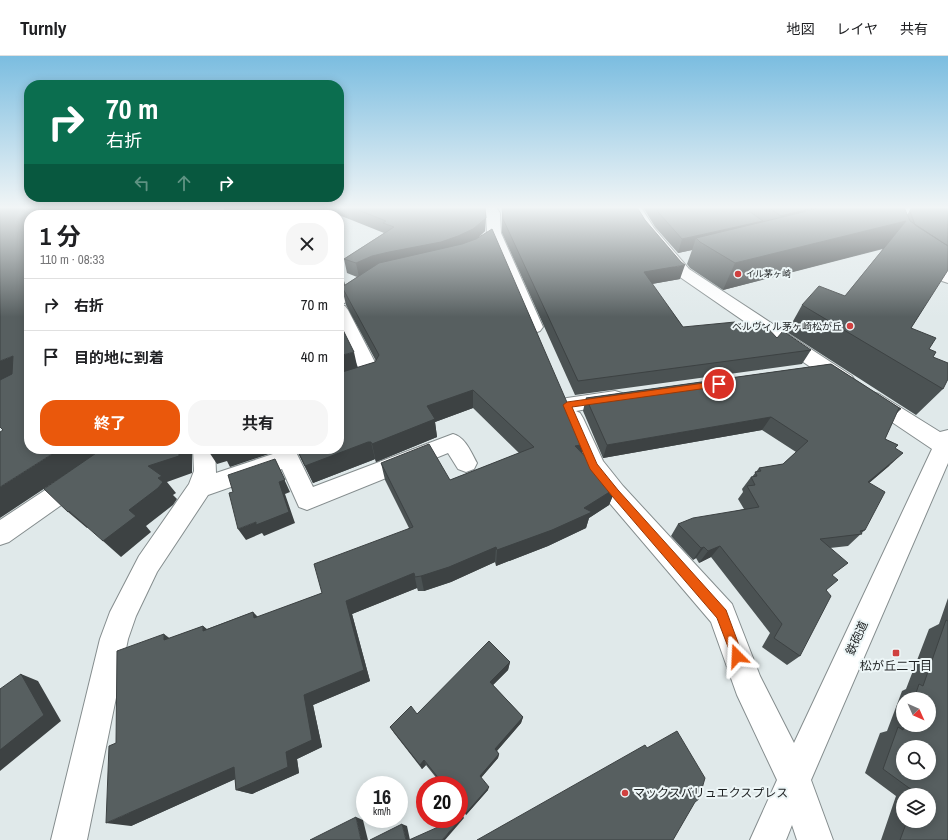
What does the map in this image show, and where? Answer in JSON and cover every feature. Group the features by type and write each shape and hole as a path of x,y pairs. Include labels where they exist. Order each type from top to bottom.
{"street":[{"path":"501,244 543,347"},
{"path":"662,244 680,260 683,272 694,280 825,369 947,444"},
{"path":"910,251 948,278"},
{"path":"344,294 353,282 383,276"},
{"path":"344,320 371,374 344,383"},
{"path":"802,372 825,369"},
{"path":"558,383 594,466 615,493 722,614 748,684 795,781 815,840"},
{"path":"567,405 630,396"},
{"path":"200,488 288,458 307,500 453,442 466,463"},
{"name":"鉄砲道","path":"768,840 862,627 947,444"},
{"path":"0,534 117,454"},
{"path":"69,840 114,639 121,618 148,564 200,488 205,471 204,454"}],"building":[{"path":"0,244 24,244 24,454 52,454 0,487 0,432 3,430 0,427 0,380 12,374 13,356 0,361"},
{"path":"368,244 433,244 372,256 356,263 344,259"},
{"path":"462,244 498,244 585,444 575,446 616,488 584,508 592,512 552,530 497,550 496,547 449,567 421,576 415,577 414,573 346,601 364,670 304,695 312,740 286,752 288,767 236,790 234,767 106,823 109,746 116,743 117,651 164,634 164,640 203,626 203,631 253,612 254,618 322,593 314,564 413,527 381,463 429,444 450,480 534,447 473,390 427,406 435,419 372,444 371,442 368,442 344,451 344,371 375,362 379,355 344,291 344,286 379,263"},
{"path":"514,244 665,244 685,265 644,272 683,327 735,322 739,327 764,324 777,338 783,331 811,350 578,381"},
{"path":"703,244 814,244 735,263"},
{"path":"888,244 944,244 948,246 948,270 911,328 936,338 929,349 936,352 933,357 948,363 948,379 943,389 802,305 819,286 845,296"},
{"path":"344,332 354,352 344,355"},
{"path":"831,364 901,409 899,408 885,439 898,445 895,448 903,453 868,482 885,492 865,530 860,531 862,534 820,539 848,563 832,575 838,580 826,590 831,596 800,656 774,638 782,624 720,546 708,551 704,547 701,548 678,524 693,518 759,507 747,486 755,485 751,477 757,476 755,472 761,471 759,468 783,464 808,441 771,417 607,445 586,398"},
{"path":"95,454 179,454 179,456 148,466 162,476 158,478 163,482 158,488 129,510 136,516 103,541 69,511 68,512 44,489"},
{"path":"299,454 336,454 305,466"},
{"path":"275,459 285,480 279,482 289,512 256,525 256,522 238,529 229,493 233,492 228,475"},
{"path":"946,620 948,621 948,840 900,840 904,828 936,828 936,788 909,788 898,780 936,780 936,740 896,740 896,778 883,769 896,732 936,732 936,692 916,692 919,684 923,686"},
{"path":"489,641 510,662 490,682 523,717 495,749 499,754 480,776 489,787 468,811 468,776 437,776 424,760 420,765 390,727 411,706 417,714"},
{"path":"21,674 44,715 0,750 0,689"},
{"name":"マックスバリュエクスプレス","path":"677,731 705,778 699,799 695,802 673,840 477,840 645,745 647,748"},
{"path":"356,817 356,828 358,828 361,840 310,840"},
{"path":"394,828 403,828 406,840 370,840"},
{"path":"436,828 452,828 442,840 409,840"}],"place":[{"name":"イル茅ヶ崎","path":"738,274"},
{"name":"ベルヴィル茅ヶ崎松が丘","path":"850,326"},
{"name":"松が丘二丁目","path":"896,653"},
{"name":"マックスバリュエクスプレス","path":"625,793"}],"route":[{"path":"719,384 567,405 594,466 615,493 722,614 737,656"}]}
